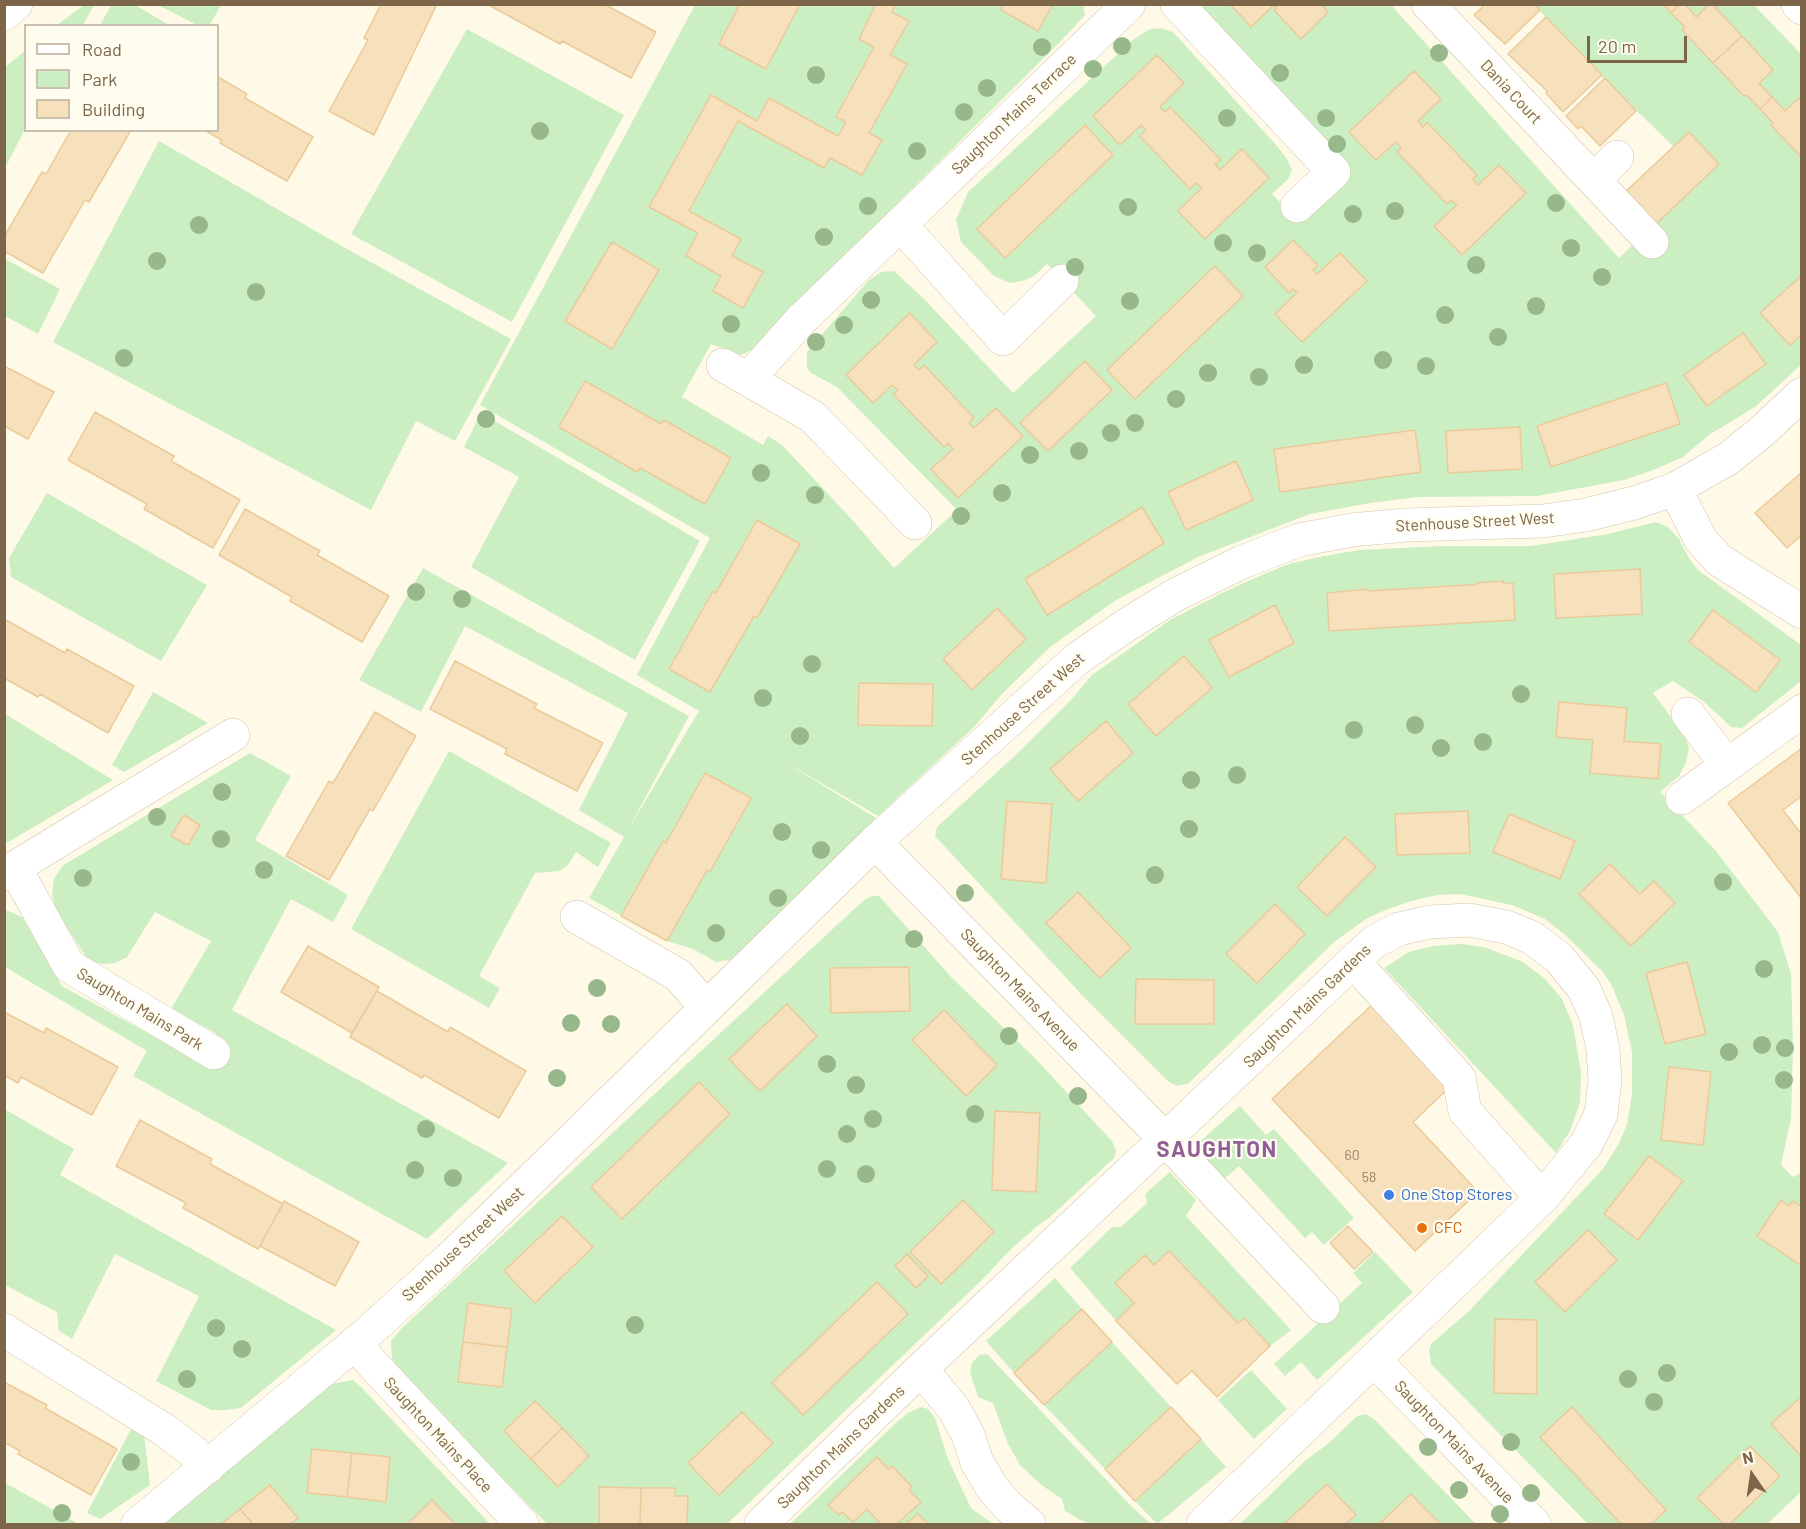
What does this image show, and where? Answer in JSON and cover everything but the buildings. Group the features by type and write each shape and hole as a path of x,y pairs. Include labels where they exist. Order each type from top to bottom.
{"street":[{"path":"4,14 16,4"},
{"name":"Saughton Mains Terrace","path":"915,523 813,417 736,372 800,321 1129,4"},
{"path":"1177,4 1334,171 1297,206"},
{"name":"Dania Court","path":"1428,4 1652,242"},
{"path":"1593,180 1617,157"},
{"path":"900,224 1003,339 1062,281"},
{"name":"Stenhouse Street West","path":"138,1524 354,1344 449,1259 875,842 1077,659 1176,595 1242,562 1299,540 1352,530 1406,525 1543,521 1586,515 1676,489 1729,458 1802,394"},
{"path":"1676,489 1701,540 1719,560 1799,605"},
{"path":"1682,798 1802,711"},
{"path":"1688,714 1726,765"},
{"name":"Saughton Mains Park","path":"214,1053 69,966 10,871 233,735"},
{"name":"Saughton Mains Avenue","path":"875,842 1165,1139 1323,1307"},
{"path":"577,917 678,975 706,1007"},
{"name":"Saughton Mains Gardens","path":"761,1524 921,1369 1374,942 1399,929 1430,922 1469,920 1506,927 1531,938 1559,958 1584,989 1596,1016 1603,1049 1605,1081 1601,1114 1587,1143 1542,1198 1203,1524"},
{"path":"1353,961 1460,1078 1465,1111 1542,1198"},
{"path":"4,1330 166,1431 191,1450 208,1467"},
{"name":"Saughton Mains Place","path":"354,1344 522,1524"},
{"name":"Saughton Mains Avenue","path":"1374,1360 1534,1524"},
{"path":"921,1369 954,1409 968,1435 977,1462 993,1489 1029,1524"}],"green space":[{"path":"112,4 135,5 167,24 101,24"},
{"path":"84,5 94,5 84,24 58,24"},
{"path":"158,5 221,5 210,24 195,24"},
{"path":"695,5 1083,5 1085,15 1062,40 794,306 755,349 741,355 711,344 682,397 763,445 768,436 782,445 894,568 957,510 837,387 811,373 807,368 807,352 868,281 881,272 894,271 924,299 1013,393 1096,316 1047,264 1034,276 1022,281 1010,283 994,276 961,242 956,220 968,192 1134,39 1150,29 1161,28 1173,32 1277,146 1292,170 1288,179 1272,194 1296,218 1350,167 1202,11 1199,5 1391,5 1619,258 1719,164 1689,133 1674,147 1604,79 1534,5 1754,5 1801,54 1801,365 1755,407 1709,435 1683,457 1624,480 1537,496 1418,497 1370,503 1310,514 1198,557 1116,600 1050,647 1001,695 974,727 878,816 780,759 876,818 734,959 716,962 693,949 667,941 589,898 624,837 579,810 628,713 465,626 421,712 359,680 423,568 689,716 628,830 699,711 637,675 710,538 480,405"},
{"path":"467,29 624,115 512,322 351,234"},
{"path":"24,52 24,131 5,168 5,67"},
{"path":"159,141 347,249 511,339 455,441 416,421 371,510 53,342"},
{"path":"5,259 60,289 38,334 5,316"},
{"path":"481,413 700,541 635,660 471,567 519,477 464,447"},
{"path":"47,493 207,585 161,661 11,577 9,558"},
{"path":"1656,522 1668,527 1679,539 1698,570 1801,645 1801,681 1742,728 1731,727 1704,702 1673,681 1653,693 1685,736 1689,748 1686,762 1679,776 1660,792 1716,851 1778,932 1791,974 1793,1045 1791,1118 1781,1165 1793,1177 1801,1173 1801,1492 1767,1524 1588,1524 1431,1364 1429,1350 1431,1344 1467,1313 1603,1169 1627,1125 1632,1094 1632,1052 1624,1015 1611,984 1603,972 1564,934 1545,919 1512,905 1460,894 1437,895 1383,911 1366,919 1334,942 1188,1084 1177,1086 1169,1082 1082,995 935,836 937,827 1020,751 1070,701 1092,675 1170,620 1264,574 1289,564 1360,550 1442,546 1531,546 1608,534"},
{"path":"153,692 208,723 124,772 112,765"},
{"path":"5,714 113,780 4,844"},
{"path":"449,751 611,843 598,867 576,852 568,865 559,871 535,873 479,976 500,988 489,1008 351,929"},
{"path":"250,753 291,776 255,840 348,895 333,922 291,899 232,1010 508,1163 427,1239 133,1076 147,1051 5,967 5,911 9,911 22,917 62,986 202,1063 216,1033 171,1009 211,941 155,912 127,957 115,963 102,964 88,960 56,910 52,895 54,879 62,866"},
{"path":"872,896 879,896 952,978 1034,1057 1112,1141 1116,1151 1114,1158 1007,1253 987,1275 727,1524 547,1524 401,1374 392,1358 391,1341 402,1328 864,900"},
{"path":"1461,944 1484,947 1523,962 1545,979 1562,999 1573,1025 1581,1072 1580,1102 1570,1131 1556,1153 1384,968 1409,952 1433,946"},
{"path":"1240,1106 1266,1135 1274,1129 1354,1218 1324,1245 1312,1232 1305,1238 1239,1166 1224,1179 1195,1146"},
{"path":"4,1109 74,1149 60,1175 336,1330 241,1408 226,1410 211,1410 156,1381 199,1296 115,1254 72,1339 59,1331 57,1312 5,1285"},
{"path":"1170,1172 1196,1200 1186,1216 1291,1330 1270,1346 1244,1318 1238,1323 1169,1251 1154,1265 1134,1303 1116,1321 1070,1268 1112,1227 1121,1227 1147,1203 1145,1194"},
{"path":"1375,1252 1413,1292 1317,1380 1301,1362 1285,1376 1274,1364 1362,1283 1353,1273"},
{"path":"1055,1278 1082,1309 1014,1373 986,1341"},
{"path":"1112,1342 1171,1407 1105,1469 1044,1405"},
{"path":"987,1354 1130,1505 1151,1524 1091,1524 1080,1520 1065,1511 1062,1499 1040,1484 1020,1465 1008,1444 993,1403 978,1397 970,1372 972,1363 979,1355"},
{"path":"1251,1370 1287,1409 1254,1439 1218,1400"},
{"path":"353,1380 490,1524 155,1524 331,1384"},
{"path":"921,1407 928,1409 935,1418 948,1459 971,1508 993,1524 790,1524 898,1421"},
{"path":"1366,1414 1374,1419 1476,1524 1240,1524 1306,1460 1329,1443 1357,1416"},
{"path":"131,1429 144,1433 150,1485 100,1519 87,1513"},
{"path":"1201,1439 1226,1467 1157,1524 1135,1501"},
{"path":"5,1483 79,1524 5,1524"}],"place":[{"name":"One Stop Stores","path":"1389,1195"},
{"name":"CFC","path":"1422,1228"}],"district":[{"name":"SAUGHTON","path":"1217,1150"}]}
